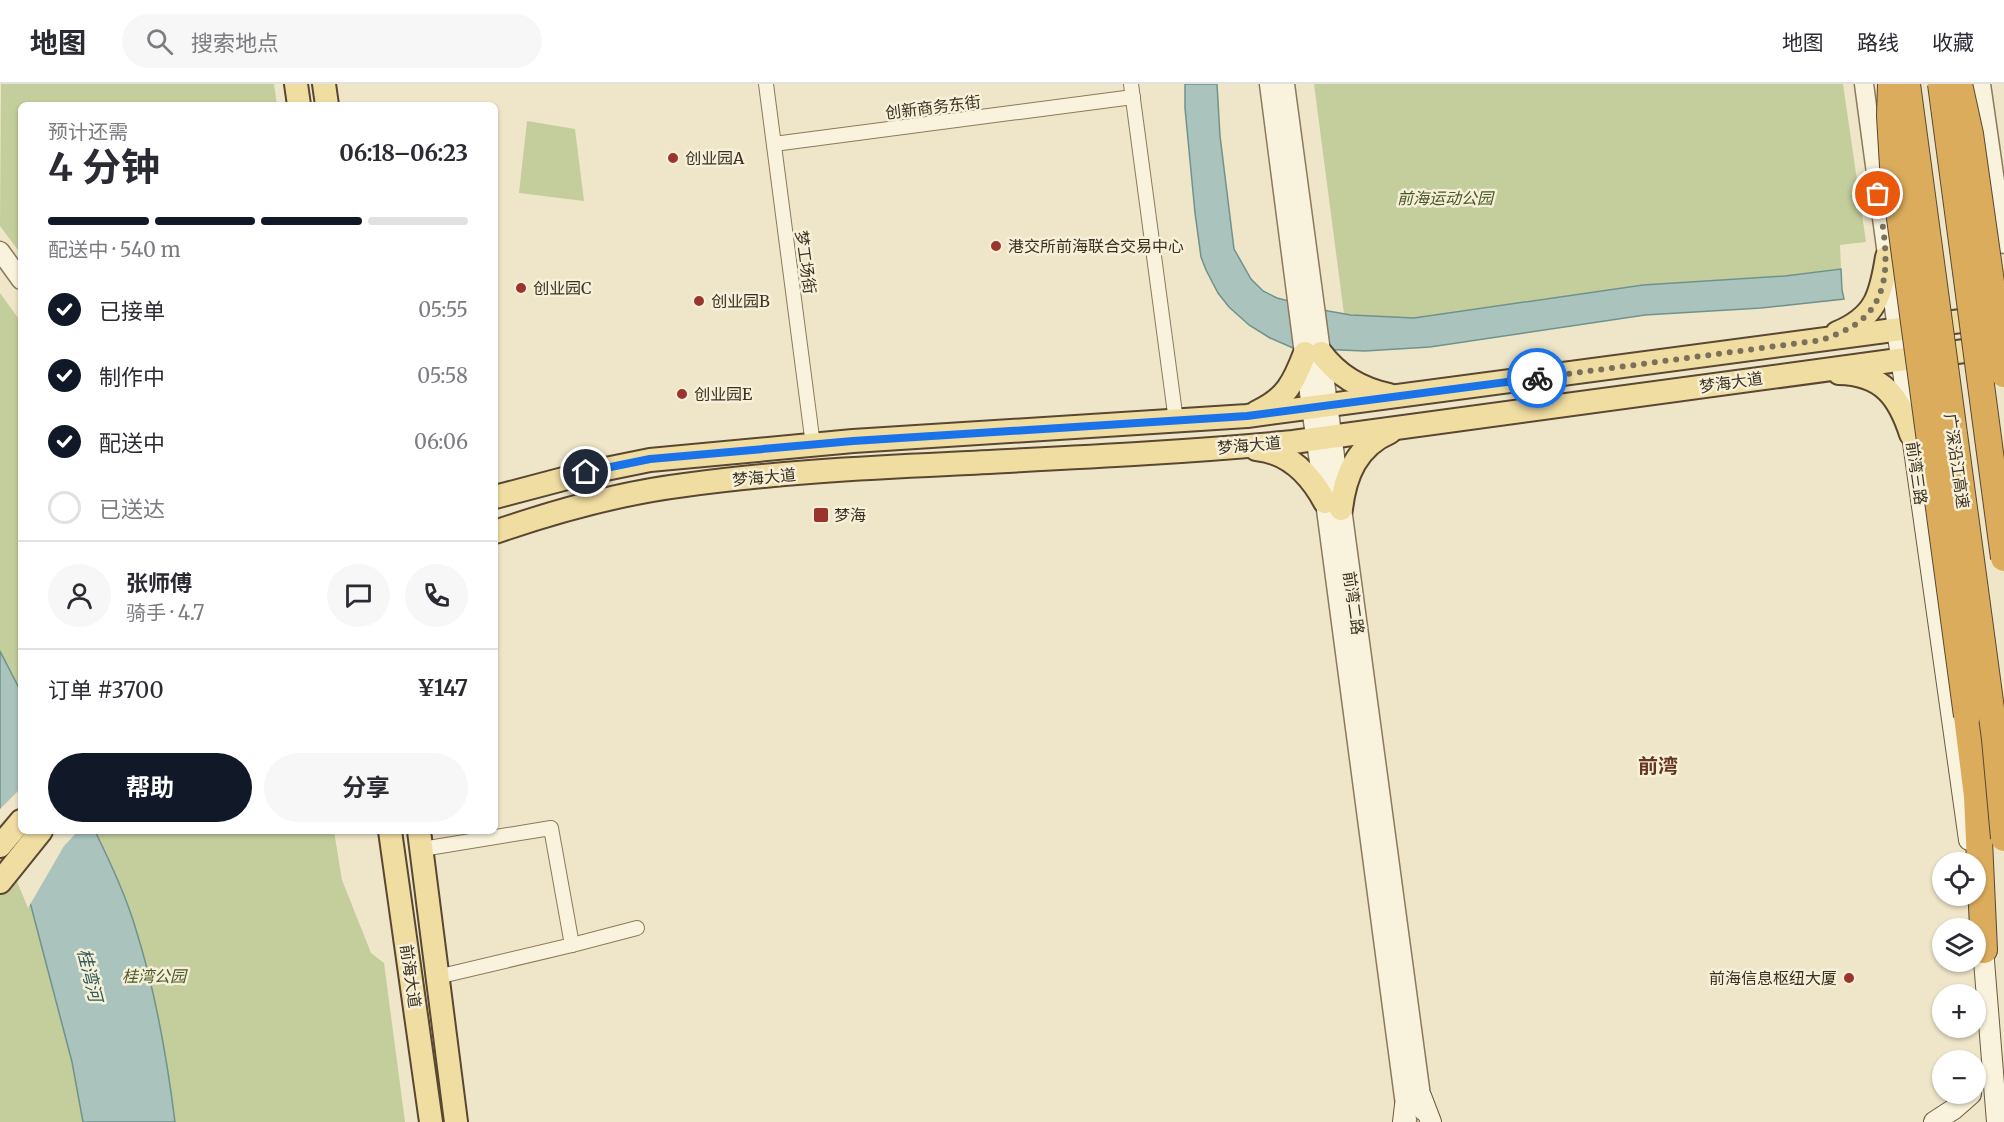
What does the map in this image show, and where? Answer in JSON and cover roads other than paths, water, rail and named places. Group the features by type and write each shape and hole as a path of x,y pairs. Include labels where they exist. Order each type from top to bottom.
{"highway":[{"path":"1891,84 1893,166 1977,796 1983,918"},
{"name":"广深沿江高速","path":"1907,84 1993,727 2004,838"},
{"name":"广深沿江高速","path":"1941,84 2004,558"},
{"path":"1959,84 1970,134 2004,374"}],"main road":[{"path":"296,84 299,102"},
{"path":"324,84 327,102"},
{"path":"1822,340 1855,325 1865,316 1882,289 1887,257"},
{"name":"梦海大道","path":"498,496 586,472 650,459 813,445 1247,416 2004,316"},
{"name":"前湾三路","path":"1897,329 1971,852"},
{"name":"梦海大道","path":"498,531 616,497 685,484 855,469 1236,447 1323,438 2004,345"},
{"path":"1247,416 1272,404 1288,390 1313,353 1355,383 1378,393 1411,396"},
{"path":"1799,372 1848,373 1867,377 1892,395 1903,409 1911,434"},
{"path":"1236,447 1266,450 1294,463 1333,506 1355,460 1383,435 1399,428"},
{"path":"0,846 18,825"},
{"path":"0,882 39,834"},
{"name":"前海大道","path":"390,834 431,1122"},
{"name":"前海大道","path":"420,840 456,1122"},
{"path":"1986,972 1997,1122"},
{"path":"1986,1069 1992,1044"},
{"path":"1934,1122 1960,1104"},
{"path":"1409,1111 1431,1122"}],"street":[{"name":"梦工场街","path":"766,84 813,445"},
{"name":"前湾二路","path":"1269,84 1306,299"},
{"name":"前湾二路","path":"1285,84 1319,407 1409,1111 1424,1122"},
{"name":"前湾三路","path":"1864,84 1897,329"},
{"path":"1982,84 2004,244"},
{"name":"创新商务东街","path":"774,144 1132,91"},
{"path":"1132,91 1176,421"},
{"path":"0,251 18,276"},
{"path":"498,833 551,828 572,945"},
{"path":"420,840 486,834"},
{"path":"437,977 637,928"}],"water":[{"path":"1185,84 1217,84 1220,136 1234,249 1251,279 1263,291 1277,298 1351,315 1414,318 1643,285 1785,276 1841,269 1844,299 1761,308 1645,315 1430,347 1365,351 1293,348 1249,325 1229,307 1218,293 1206,270 1201,257 1195,213 1185,108"},
{"name":"桂湾河","path":"0,651 18,686 18,834 96,834 124,894 144,956 160,1026 175,1122 83,1122 72,1062 31,906 0,832"}],"place":[{"name":"创业园A","path":"673,158"},
{"name":"港交所前海联合交易中心","path":"996,246"},
{"name":"创业园C","path":"521,288"},
{"name":"创业园B","path":"699,301"},
{"name":"创业园E","path":"682,394"},
{"name":"梦海","path":"821,515"},
{"name":"前海信息枢纽大厦","path":"1849,978"}],"district":[{"name":"前湾","path":"1658,765"}],"park label":[{"name":"前海运动公园","path":"1445,198"},
{"name":"桂湾公园","path":"154,976"}]}
